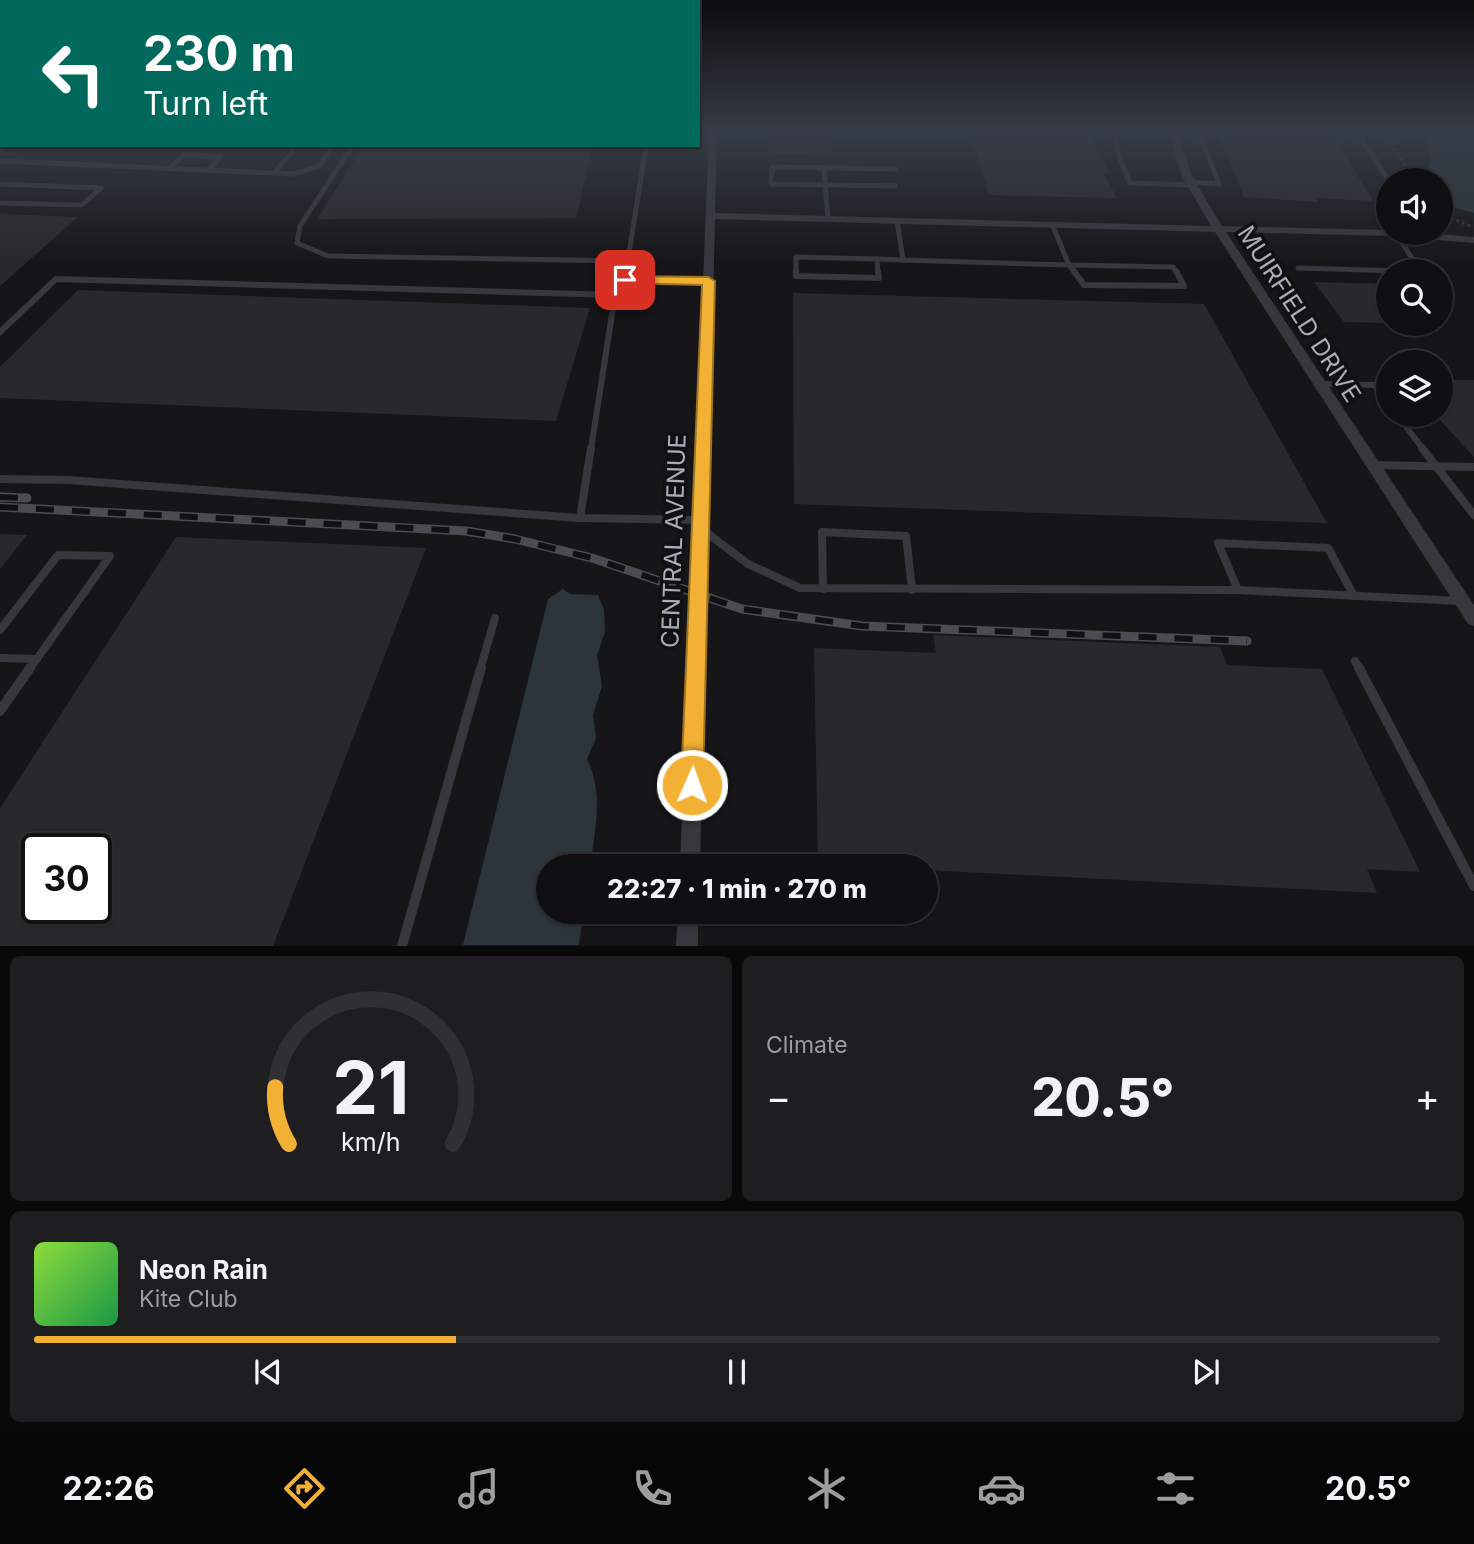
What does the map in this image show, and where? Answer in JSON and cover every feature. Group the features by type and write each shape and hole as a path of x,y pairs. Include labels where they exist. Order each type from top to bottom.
{"street":[{"name":"CENTRAL AVENUE","path":"690,854 712,175"},
{"name":"MUIRFIELD DRIVE","path":"1188,175 1218,228 1474,619"},
{"path":"711,216 1376,233"},
{"path":"1453,238 1474,240"},
{"path":"687,946 688,924"}],"lane":[{"path":"333,175 300,226 297,243 328,256 628,261"},
{"path":"580,518 615,295 625,280 641,175"},
{"path":"772,175 771,184 895,186"},
{"path":"824,175 828,219"},
{"path":"1127,175 1130,183 1219,184 1216,175"},
{"path":"0,184 101,188 82,205 0,203"},
{"path":"897,221 903,260"},
{"path":"877,259 879,278 796,276 796,257 877,259 1069,265 1173,267 1184,286 1084,285 1069,265 1052,224"},
{"path":"1298,268 1376,270"},
{"path":"0,332 56,279 615,295"},
{"path":"625,280 708,281"},
{"path":"1319,384 1374,385 1376,388"},
{"path":"1405,427 1474,515"},
{"path":"1372,465 1474,467"},
{"path":"0,479 68,480 580,518 700,524 753,569 773,580 800,588 1238,590 1461,601"},
{"path":"823,589 822,532 906,536 912,590"},
{"path":"1238,590 1218,543 1328,548 1354,596"},
{"path":"0,630 58,555 110,556 0,711"},
{"path":"402,946 495,618"},
{"path":"0,658 37,659"},
{"path":"1354,661 1474,886"}],"path":[{"path":"1453,218 1474,227"}],"shaded area":[{"path":"1453,175 1474,175 1474,213 1455,208"},
{"path":"563,589 570,594 598,595 604,610 605,632 597,655 602,686 593,715 596,738 587,759 597,798 592,854 536,854 536,924 582,924 579,945 463,945 548,599"}],"building":[{"path":"345,175 586,175 576,218 317,219"},
{"path":"983,175 1105,175 1117,198 989,195"},
{"path":"1235,175 1357,175 1373,201 1316,198 1319,202 1244,197"},
{"path":"0,214 78,217 0,286"},
{"path":"1314,282 1376,284 1376,323 1344,322"},
{"path":"78,290 590,308 556,421 0,398 0,367"},
{"path":"793,293 1204,304 1327,523 794,504"},
{"path":"1453,380 1474,380 1474,457 1446,427 1453,427"},
{"path":"0,534 27,535 0,569"},
{"path":"176,537 426,548 273,946 0,946 0,808"},
{"path":"933,635 1220,647 1227,665 1322,669 1420,872 1367,869 1377,893 938,871 938,854 818,854 814,648 936,653"}],"railway":[{"path":"0,497 27,498"},
{"path":"0,507 466,531 515,539 592,558 742,609 862,626 1247,641"}],"route":[{"path":"625,280 708,281 692,785"}]}
